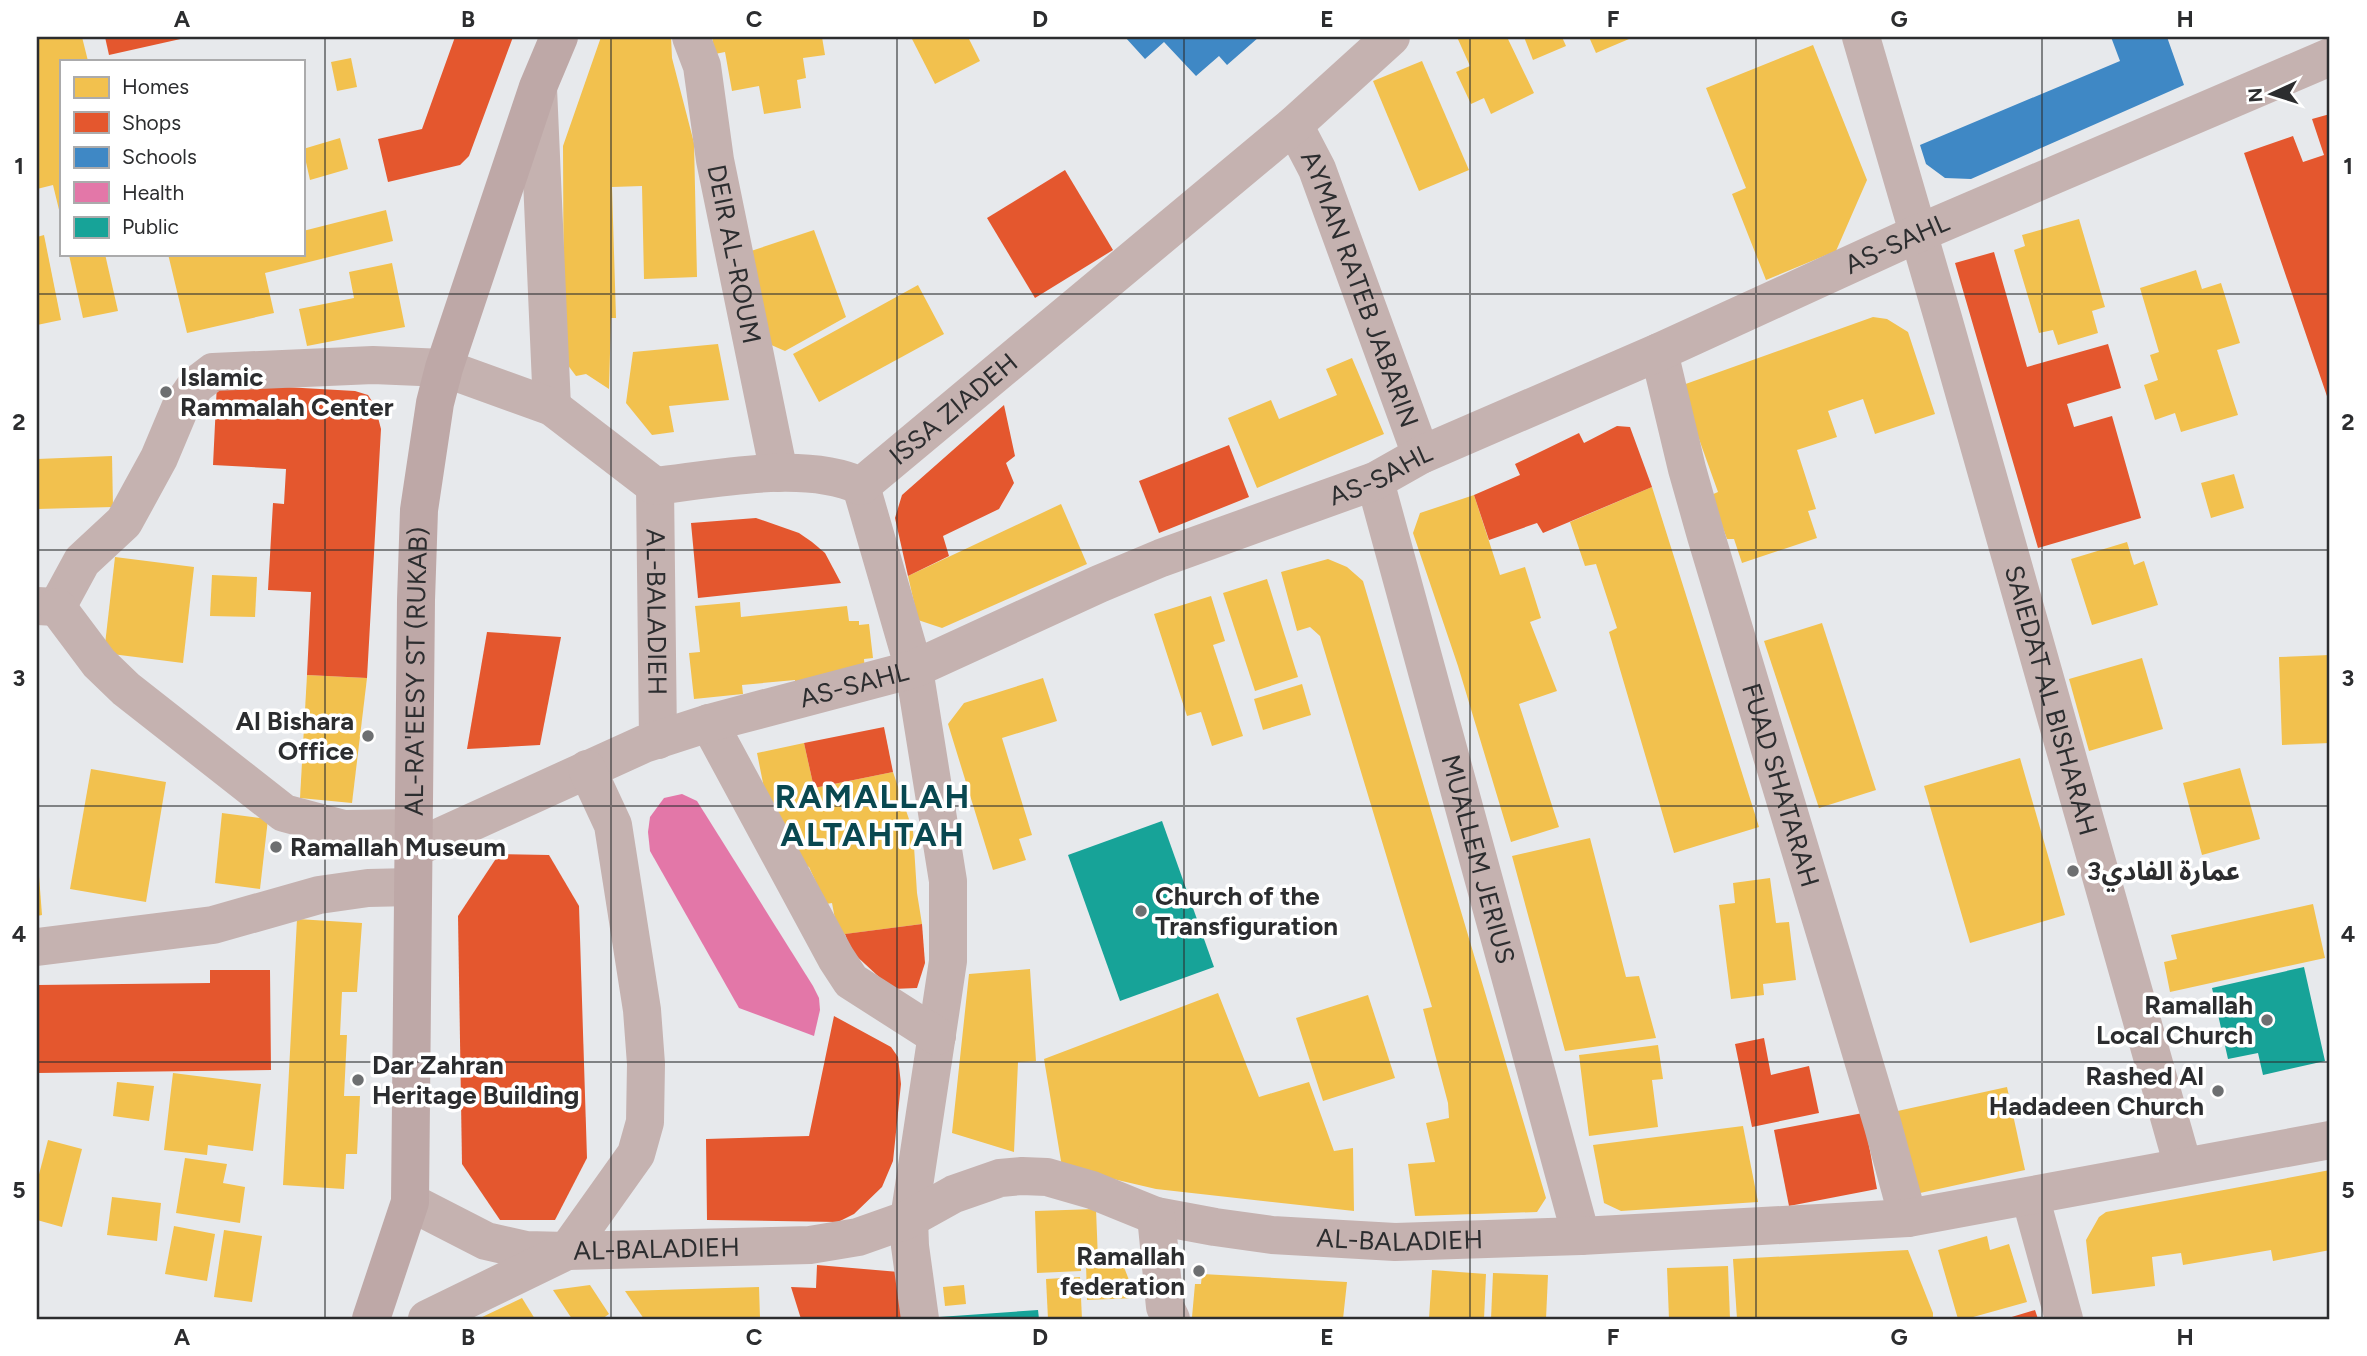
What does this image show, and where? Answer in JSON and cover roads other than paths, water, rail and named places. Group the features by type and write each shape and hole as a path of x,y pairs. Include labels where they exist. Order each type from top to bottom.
{"main road":[{"name":"AL-RA'EESY ST (RUKAB)","path":"371,1319 410,1202 415,600 419,510 428,442 444,369 538,87 559,37"}],"street":[{"name":"DEIR AL-ROUM","path":"691,37 702,66 715,160 779,473"},
{"name":"ISSA ZIADEH","path":"861,486 1294,125 1391,37"},
{"name":"SAIEDAT AL BISHARAH","path":"1861,37 2183,1166"},
{"name":"AS-SAHL","path":"413,839 659,740 709,723 914,669 1151,563 1375,481 1421,455 1659,352 1919,233 2330,57"},
{"path":"538,87 552,407"},
{"name":"AYMAN RATEB JABARIN","path":"1294,125 1317,169 1421,455"},
{"name":"FUAD SHATARAH","path":"1659,352 1703,525 1908,1218"},
{"path":"413,839 344,829 284,813 126,689 47,607 82,561 124,522 159,458 180,408 196,385 213,372 373,365 444,369 552,407 655,486 779,473 835,476 861,486 914,669 948,881 948,961 909,1219 920,1319"},
{"name":"MUALLEM JERIUS","path":"1375,481 1581,1237"},
{"name":"AL-BALADIEH","path":"655,486 659,740"},
{"path":"709,723 851,982 936,1035"},
{"path":"426,1319 567,1251 636,1154 645,1122 646,1063 642,1010 613,825 587,769"},
{"path":"37,947 213,925 319,895 368,888 412,887"},
{"name":"AL-BALADIEH","path":"410,1202 486,1241 527,1250 810,1245 858,1237 909,1219 954,1194 1000,1178 1022,1175 1047,1177 1092,1190 1156,1216 1272,1235 1395,1242 1581,1237 1908,1218 2330,1140"},
{"path":"2030,1196 2064,1319"},
{"path":"1156,1216 1165,1307 1171,1319"}],"place":[{"name":"Islamic Rammalah Center","path":"166,392"},
{"name":"Al Bishara Office","path":"368,736"},
{"name":"Ramallah Museum","path":"276,847"},
{"name":"عمارة الفادي3","path":"2073,871"},
{"name":"Church of the Transfiguration","path":"1141,911"},
{"name":"Ramallah Local Church","path":"2267,1020"},
{"name":"Dar Zahran Heritage Building","path":"358,1080"},
{"name":"Rashed Al Hadadeen Church","path":"2218,1091"},
{"name":"Ramallah federation","path":"1199,1271"}],"district":[{"name":"RAMALLAH ALTAHTAH","path":"873,815"}]}
